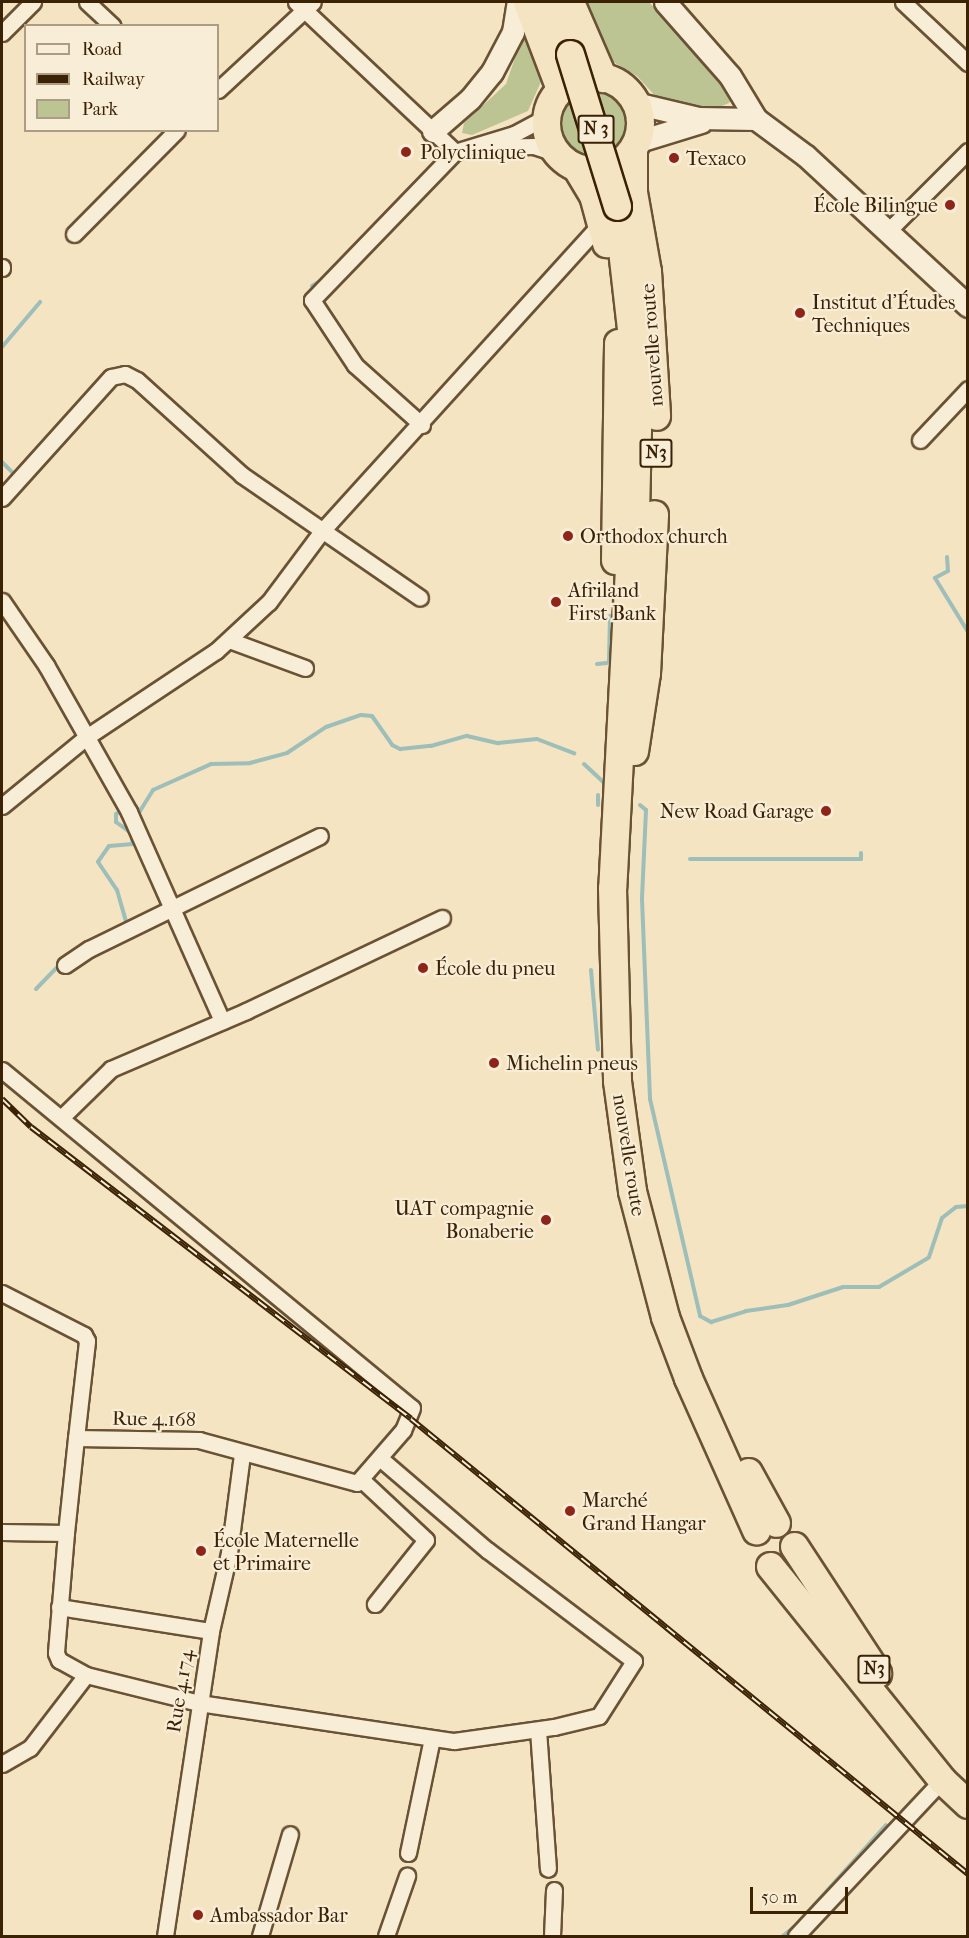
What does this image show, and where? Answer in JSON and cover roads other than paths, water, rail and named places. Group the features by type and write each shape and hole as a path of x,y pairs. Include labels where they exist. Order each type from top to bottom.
{"highway":[{"path":"527,2 560,89"},
{"name":"N 3","path":"548,2 570,54 610,214"},
{"path":"570,2 603,78"},
{"path":"603,78 616,82 635,103 639,129 634,145 608,168 566,160 546,129 546,117 560,89 573,81 603,78"},
{"name":"nouvelle route","path":"626,757 641,721 647,663 656,397 647,271 633,192 634,145"},
{"name":"nouvelle route","path":"566,160 610,214 638,390 634,549 638,568 626,757 627,998 638,1136 654,1218 692,1347 766,1527"},
{"name":"nouvelle route","path":"610,214 619,347 613,720 626,757"},
{"path":"766,1527 792,1535 794,1546 786,1561 770,1566 756,1558 752,1550 766,1527"},
{"name":"N3","path":"794,1546 877,1673 955,1781 968,1804"},
{"name":"N3","path":"770,1566 955,1781"}],"main road":[{"path":"433,131 470,99 492,72 513,32 518,2"},
{"path":"665,2 730,76 756,119 806,156 886,233 968,306"},
{"path":"635,103 698,118 726,116 756,119"},
{"path":"634,145 661,132 726,116"}],"street":[{"path":"2,33 33,2"},
{"path":"87,2 111,24"},
{"path":"903,2 968,63"},
{"path":"219,89 305,4 455,152"},
{"path":"478,147 546,117"},
{"path":"74,234 175,132"},
{"path":"422,425 355,365 312,300 455,152 478,147 534,146 566,160"},
{"path":"886,233 968,151"},
{"path":"2,806 85,738 229,640 269,602 322,531 422,425 610,214"},
{"path":"2,498 111,376 125,374 137,380 242,475 420,598"},
{"path":"920,440 968,389"},
{"path":"2,601 46,664 85,738 126,806 174,908 222,1021"},
{"path":"229,640 305,668"},
{"path":"65,965 320,836"},
{"path":"62,1117 111,1069 222,1021 442,918"},
{"path":"2,1070 62,1117 185,1223 410,1402 412,1408 403,1430 363,1481 426,1538 375,1604"},
{"path":"2,1293 84,1335 87,1341 59,1607 56,1653 59,1660 86,1676 199,1702 462,1742 538,1730 599,1716 634,1661 487,1550 381,1459"},
{"name":"Rue 4.168","path":"76,1438 189,1439 352,1483 363,1481"},
{"name":"Rue 4.174","path":"165,1936 199,1702 211,1631 227,1563 242,1454"},
{"path":"2,1532 66,1533"},
{"path":"59,1607 211,1631"},
{"path":"2,1764 30,1748 86,1676"},
{"path":"538,1730 548,1869"},
{"path":"408,1853 432,1738"},
{"path":"796,1936 955,1781"},
{"path":"260,1936 290,1834"},
{"path":"386,1936 407,1876"},
{"path":"552,1936 554,1890"}],"waterway":[{"path":"312,286 323,279"},
{"path":"2,347 40,302"},
{"path":"2,462 13,473"},
{"path":"947,557 948,571 935,578 968,632"},
{"path":"613,604 615,591"},
{"path":"609,661 610,616"},
{"path":"597,664 607,663"},
{"path":"131,803 140,811 153,790 211,764 250,763 287,753 326,727 361,715 372,716 392,745 400,749 431,746 467,736 498,743 537,739 574,753"},
{"path":"584,764 608,786"},
{"path":"598,795 598,805"},
{"path":"640,805 646,810 642,899 650,1099 700,1316 711,1322 746,1311 788,1305 843,1287 879,1287 928,1258"},
{"path":"122,810 116,814 116,822 131,833 133,844 109,846 98,862 117,890 127,925"},
{"path":"690,859 861,859 861,853"},
{"path":"36,989 60,964"},
{"path":"591,970 598,1050"},
{"path":"929,1257 942,1218 956,1207 968,1206"},
{"path":"797,1924 886,1825"},
{"path":"783,1936 795,1926"}],"railway":[{"path":"2,1099 31,1127 411,1419 968,1874"}],"place":[{"name":"Polyclinique","path":"406,152"},
{"name":"Texaco","path":"674,158"},
{"name":"École Bilingue","path":"950,205"},
{"name":"Institut d'Études Techniques","path":"800,313"},
{"name":"Orthodox church","path":"568,536"},
{"name":"Afriland First Bank","path":"556,602"},
{"name":"New Road Garage","path":"826,811"},
{"name":"École du pneu","path":"423,968"},
{"name":"Michelin pneus","path":"494,1063"},
{"name":"UAT compagnie Bonaberie","path":"546,1220"},
{"name":"Marché Grand Hangar","path":"570,1511"},
{"name":"École Maternelle et Primaire","path":"201,1551"},
{"name":"Ambassador Bar","path":"198,1915"}]}
